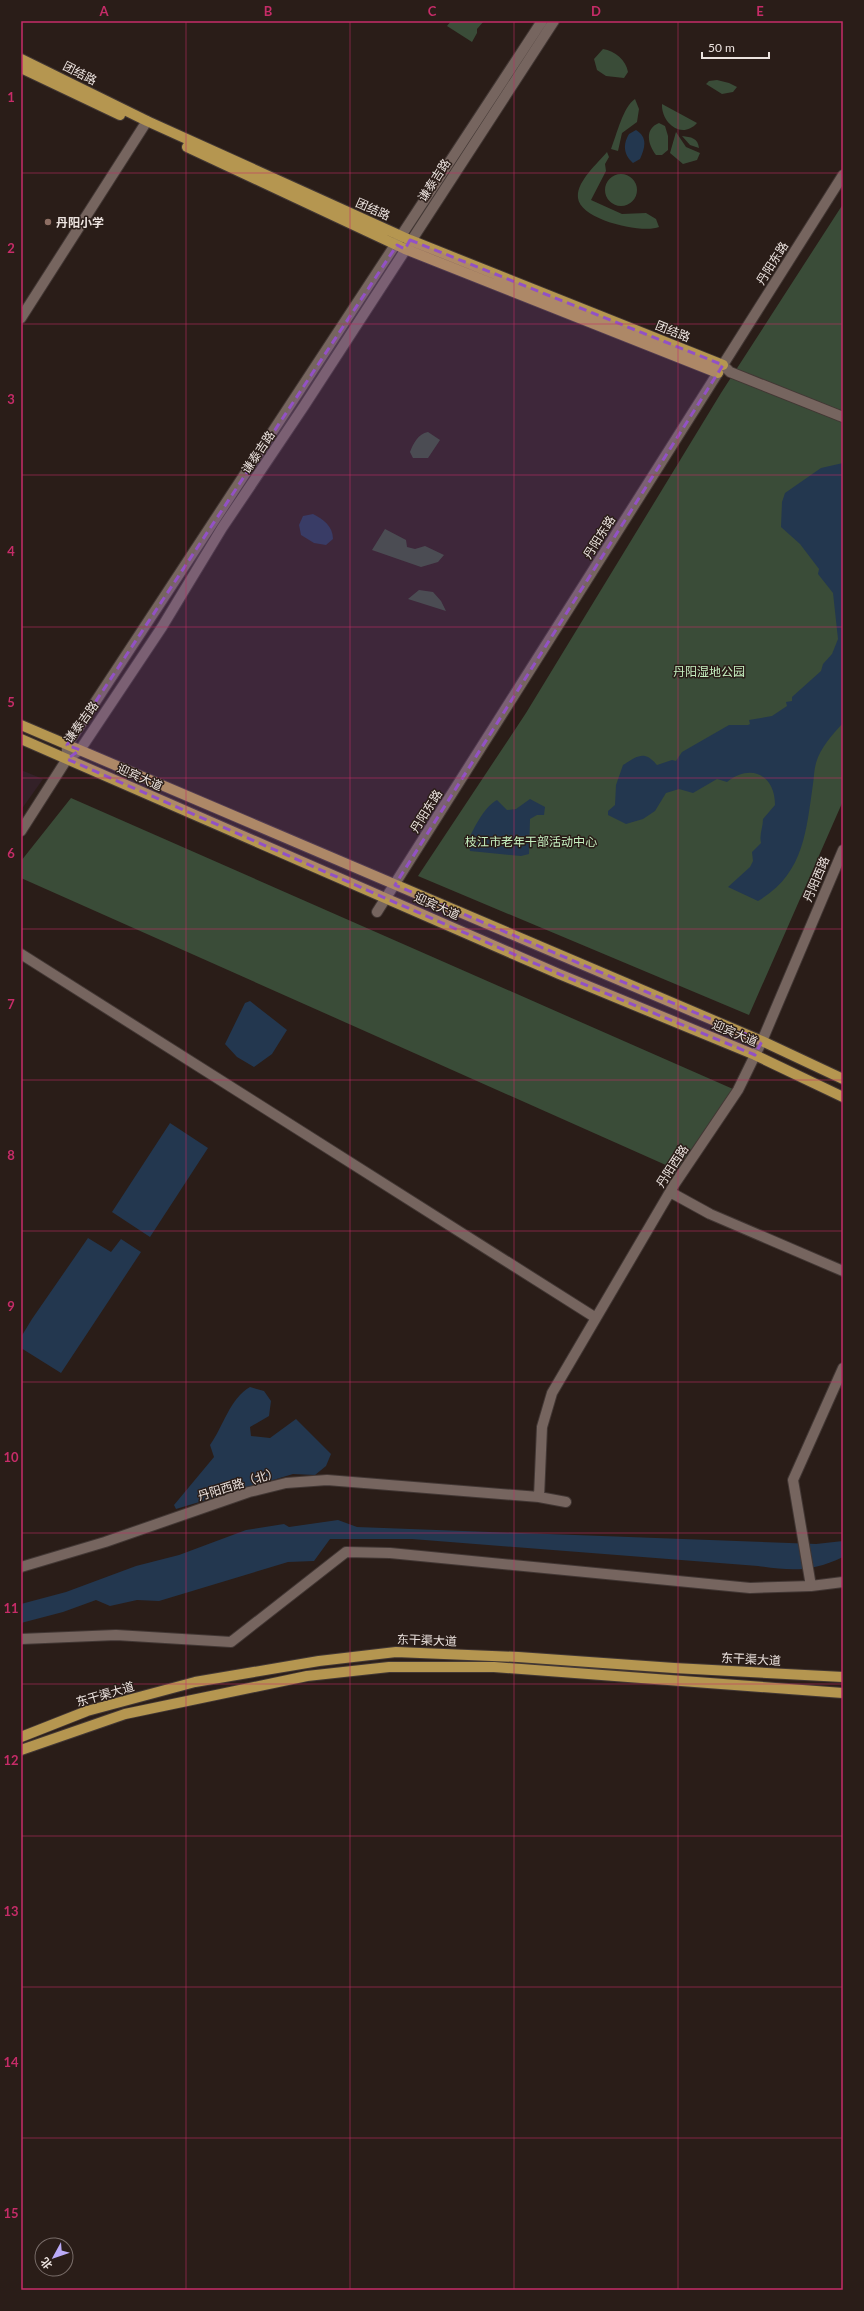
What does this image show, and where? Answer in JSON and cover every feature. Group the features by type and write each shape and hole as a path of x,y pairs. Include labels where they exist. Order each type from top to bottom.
{"main road":[{"name":"团结路","path":"21,59 145,123"},
{"name":"团结路","path":"21,68 145,123 403,243 724,370"},
{"name":"迎宾大道","path":"21,725 762,1041 843,1079"},
{"name":"迎宾大道","path":"21,739 559,974 755,1055 843,1097"},
{"name":"东干渠大道","path":"21,1737 87,1711 195,1682 319,1661 396,1652 518,1656 674,1668 843,1677"},
{"name":"东干渠大道","path":"21,1750 36,1743 125,1714 307,1676 389,1667 494,1667 843,1693"}],"street":[{"name":"谦泰吉路","path":"67,759 80,750 162,627 222,528 542,21"},
{"name":"谦泰吉路","path":"67,759 67,745 403,243 554,21"},
{"path":"21,318 145,123"},
{"name":"丹阳东路","path":"378,912 724,370 843,175"},
{"path":"724,370 843,417"},
{"path":"21,831 67,759"},
{"name":"丹阳西路","path":"539,1497 542,1427 552,1393 670,1192 738,1090 762,1041 843,850"},
{"path":"21,954 596,1318"},
{"path":"670,1192 710,1214 843,1272"},
{"path":"812,1586 793,1480 843,1368"},
{"name":"丹阳西路（北）","path":"21,1567 105,1542 249,1492 286,1483 327,1480 539,1497 566,1502"},
{"path":"21,1639 116,1635 231,1642 346,1552 390,1553 750,1588 812,1586 843,1582"}],"highlighted area":[{"path":"410,240 723,365 395,885 762,1041 755,1055 559,974 67,759 80,750 67,745 397,245 405,249"}],"shaded area":[{"path":"21,770 43,779 21,810"}],"green space":[{"path":"451,21 484,21 477,29 477,33 472,42 447,26"},
{"path":"603,49 616,54 625,64 628,72 624,78 606,76 597,70 594,59"},
{"path":"717,80 737,87 733,92 722,94 706,84 709,81"},
{"path":"635,99 639,109 637,122 622,133 618,151 611,149 624,114"},
{"path":"662,104 697,123 691,128 685,130 674,127 665,117"},
{"path":"659,123 665,126 668,136 668,150 662,155 656,155 649,142 649,133 654,126"},
{"path":"676,132 686,147 700,153 697,160 683,164 670,153"},
{"path":"682,136 696,140 699,148 690,145"},
{"path":"607,152 609,157 605,164 606,171 591,200 622,214 646,213 656,219 659,227 640,229 627,227 600,219 589,213 581,206 578,198 580,186"},
{"path":"618,174 624,174 634,181 637,190 636,196 630,203 624,206 618,206 608,199 605,193 605,187 612,177"},
{"name":"丹阳湿地公园","path":"843,204 843,801 749,1015 418,876 526,713 721,393"},
{"path":"428,432 440,440 428,458 413,458 410,452 414,443 421,435"},
{"path":"385,529 406,540 407,547 415,549 425,546 444,555 438,562 421,567 372,550"},
{"path":"419,590 433,592 441,601 446,611 408,599"},
{"path":"71,798 733,1089 677,1170 21,878 21,861"}],"water":[{"path":"636,130 644,139 644,147 640,159 633,163 627,156 625,145 629,134"},
{"path":"843,463 843,723 827,742 818,757 805,835 794,865 785,878 773,890 758,901 728,887 750,867 753,861 752,852 761,843 760,837 763,819 775,805 771,786 760,775 745,773 736,776 727,782 717,779 693,793 679,789 666,793 655,811 643,819 626,824 608,815 608,811 615,805 616,785 623,765 641,756 648,757 657,765 672,760 676,761 682,752 729,725 748,725 750,724 749,720 772,716 787,706 786,702 792,701 792,697 821,671 823,664 832,654 838,639 833,593 818,574 819,569 800,544 781,527 782,502 785,493 821,468"},
{"path":"313,514 324,521 333,534 333,539 326,545 314,543 301,535 299,525 303,516"},
{"path":"530,799 545,807 544,815 537,815 530,819 529,854 521,856 470,851 468,840 480,818 492,803 497,800 507,810 516,809"},
{"path":"250,1001 287,1030 272,1054 254,1067 237,1057 225,1044 245,1003"},
{"path":"170,1123 208,1148 150,1237 112,1212"},
{"path":"88,1238 111,1252 121,1239 141,1252 61,1373 21,1348 21,1337"},
{"path":"250,1387 264,1391 271,1401 269,1416 250,1427 251,1436 270,1438 296,1419 331,1454 326,1466 315,1475 293,1474 176,1509 174,1505 214,1457 210,1445 227,1413 237,1398"},
{"path":"338,1520 357,1527 816,1544 843,1541 843,1557 811,1568 782,1569 412,1539 330,1539 314,1561 288,1562 159,1601 137,1600 110,1606 96,1600 63,1612 21,1623 21,1604 66,1592 136,1566 179,1555 246,1530 284,1524 289,1527"}],"place":[{"name":"丹阳小学","path":"48,222"}],"park label":[{"name":"枝江市老年干部活动中心","path":"531,841"}]}
